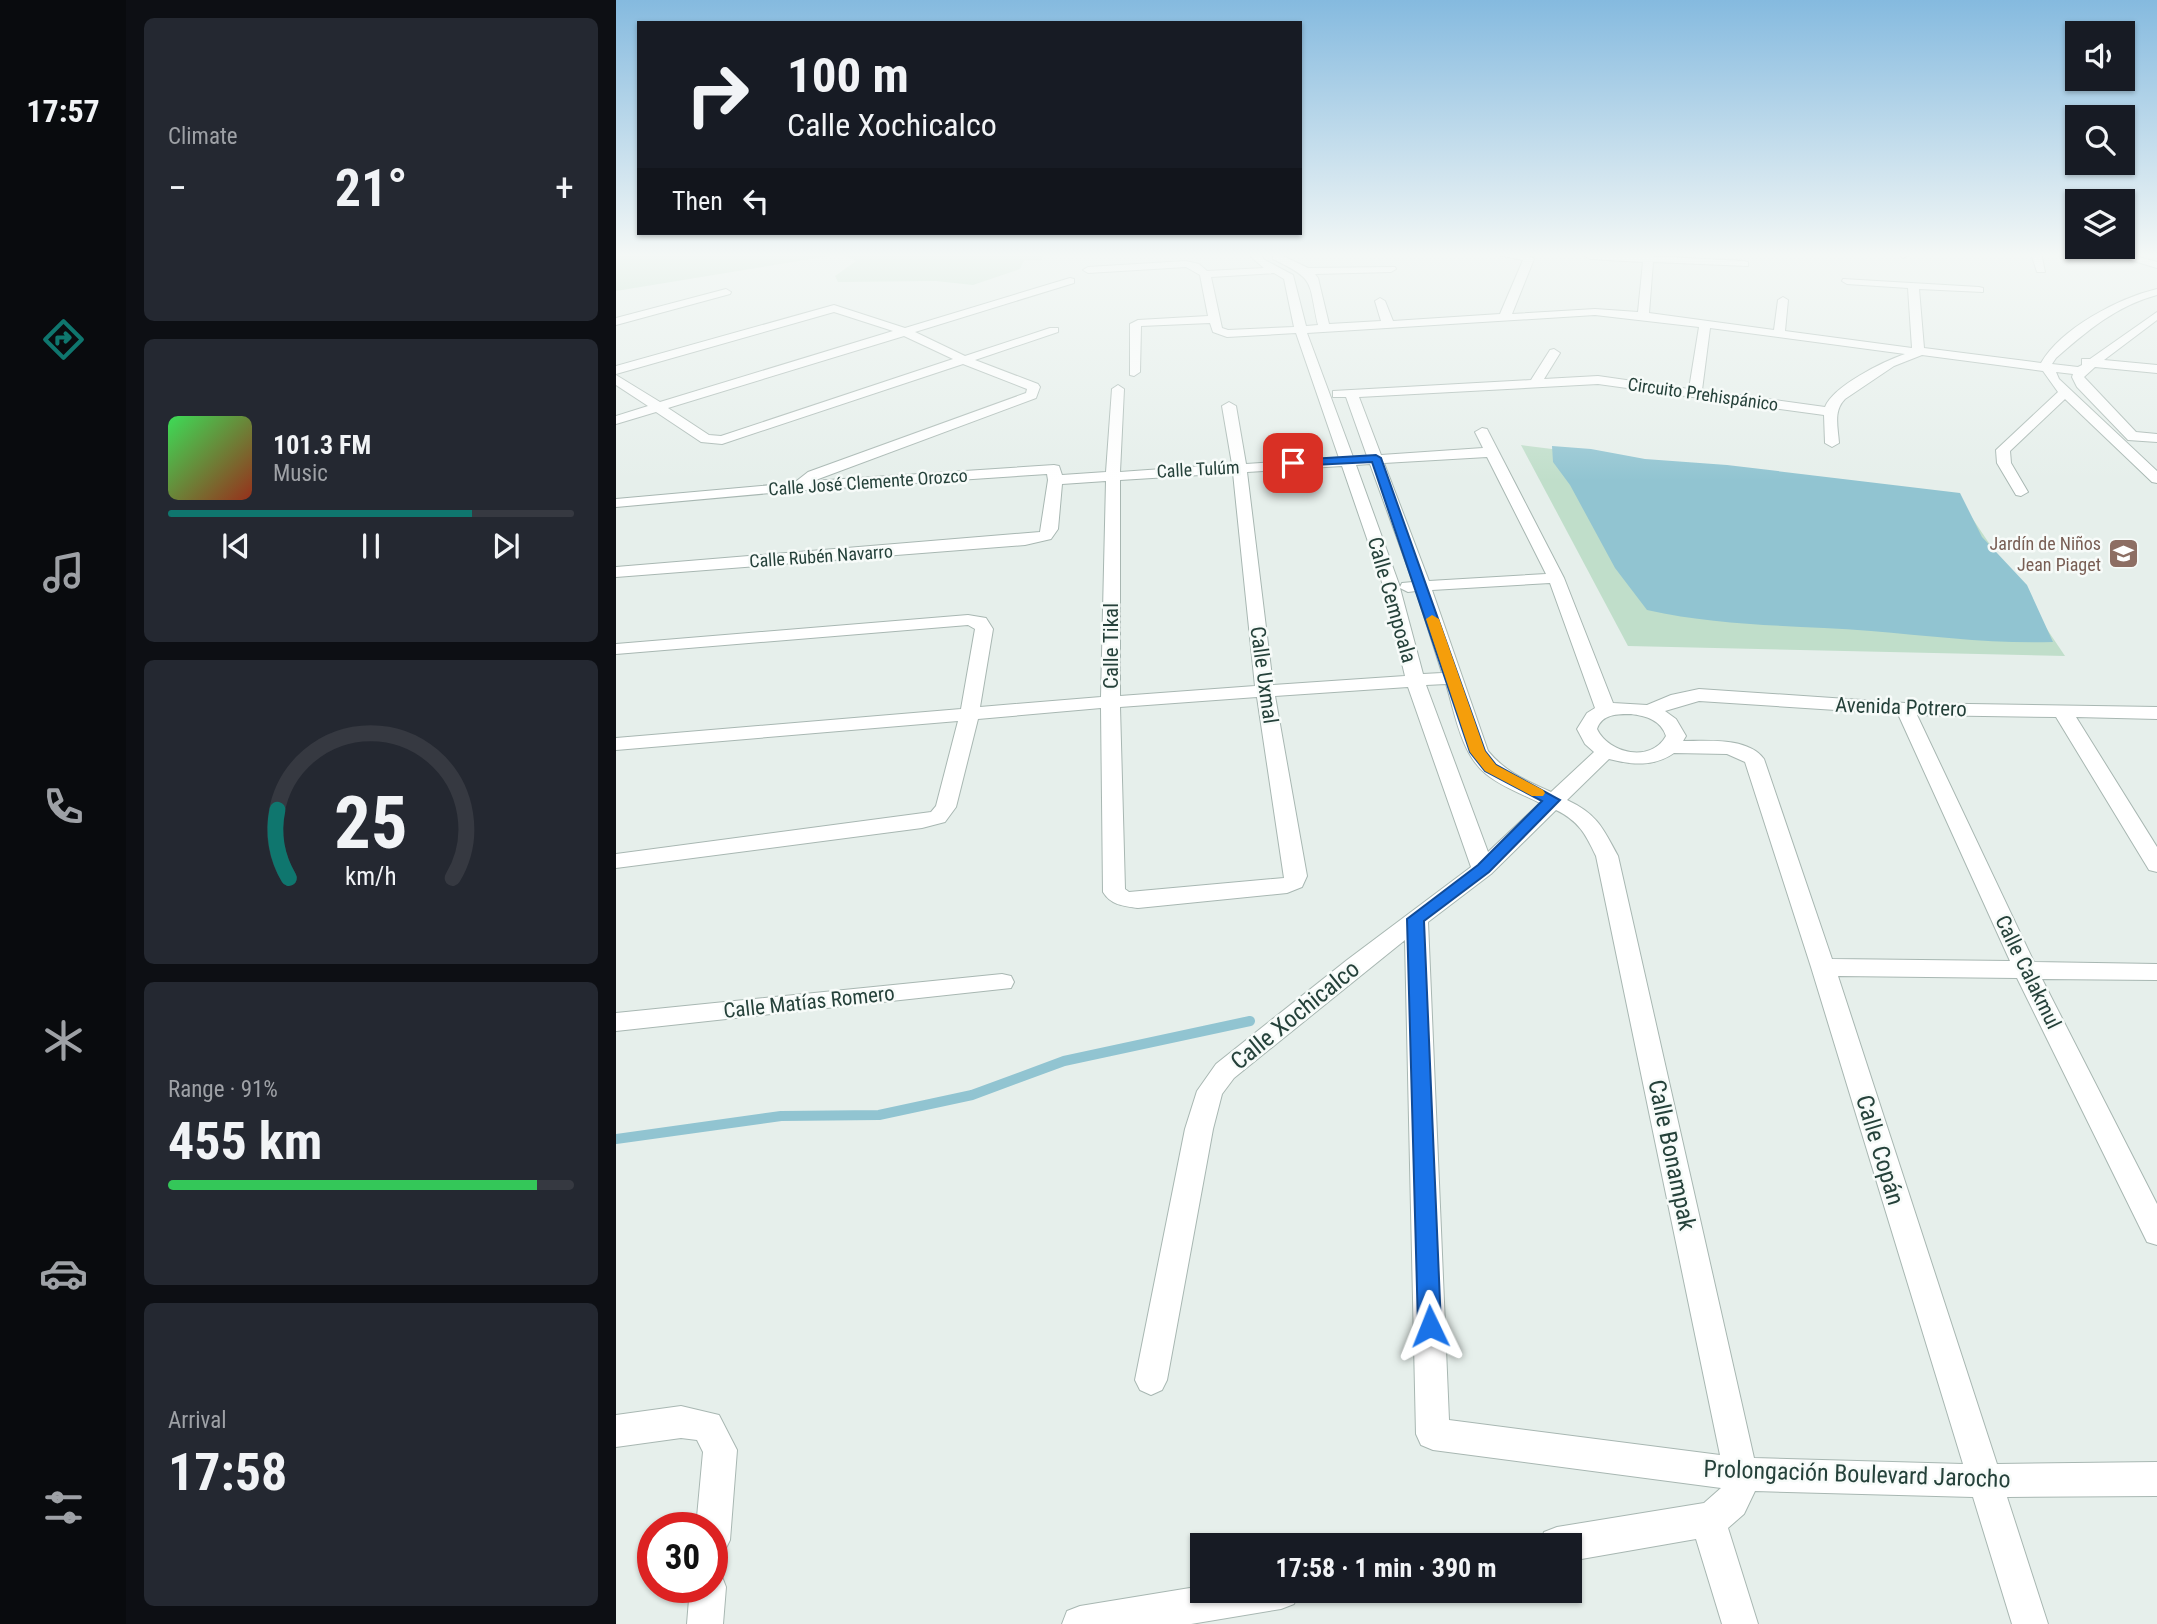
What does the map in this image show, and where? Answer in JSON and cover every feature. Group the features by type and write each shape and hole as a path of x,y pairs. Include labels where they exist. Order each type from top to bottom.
{"street":[{"path":"616,370 761,329"},
{"path":"793,487 813,475 1031,396 1034,392 1034,387 966,361 896,329"},
{"path":"616,420 654,406 916,329"},
{"path":"1134,329 1134,372"},
{"path":"1218,329 1219,332 1227,334 1314,329"},
{"path":"1695,393 1704,329"},
{"path":"1744,329 1919,352 1932,351 2013,365 2048,361 2084,372 2157,369"},
{"path":"1779,333 1780,329"},
{"path":"1832,443 1832,404 1846,389 1895,361 1916,356 1919,352 1917,329"},
{"path":"2048,361 2084,329"},
{"path":"2021,492 2004,463 2003,450 2060,386 2084,372 2139,329"},
{"path":"616,379 706,439 722,440 1054,330"},
{"name":"Calle Cempoala","path":"1301,331 1392,588 1415,679 1483,869"},
{"path":"1919,352 1928,358 2060,386"},
{"path":"1537,381 1554,353"},
{"path":"2048,361 2060,386 2157,479"},
{"path":"2084,372 2132,436 2157,461"},
{"name":"Circuito Prehispánico","path":"1325,395 1537,381 1609,381 1830,412"},
{"name":"Calle Tikal","path":"1118,389 1111,474 1111,702 1114,892 1123,899"},
{"name":"Calle Cempoala","path":"1351,393 1422,585 1478,752 1483,760 1507,779 1552,800"},
{"name":"Calle Uxmal","path":"1123,899 1138,901 1287,886 1294,883 1296,876 1265,692 1239,466 1229,406"},
{"path":"1482,432 1556,578 1606,710"},
{"path":"2132,436 2157,438"},
{"name":"Calle Tulúm","path":"1111,474 1494,452"},
{"name":"Calle José Clemente Orozco","path":"616,503 793,487 1054,469 1055,480 1111,474"},
{"name":"Calle Rubén Navarro","path":"616,572 1025,540 1045,536 1050,529 1055,480"},
{"path":"1392,588 1556,578"},
{"path":"616,649 968,620 980,622 984,629 969,715 946,807 934,819 616,861"},
{"path":"616,744 1111,702 1451,678"},
{"name":"Avenida Potrero","path":"1649,711 1678,699 1699,695 1905,709 2157,713"},
{"path":"1631,708 1649,711 1671,724 1676,736 1671,747 1661,753 1638,757 1606,751 1590,738 1587,729 1590,720 1606,710 1631,708"},
{"name":"Calle Calakmul","path":"1905,709 2025,969 2157,1233"},
{"path":"2062,711 2157,865"},
{"name":"Calle Copán","path":"1671,747 1735,749 1752,756 1823,967 2030,1624"},
{"name":"Calle Xochicalco","path":"1151,1380 1199,1129 1210,1091 1225,1071 1483,869 1606,751"},
{"name":"Calle Bonampak","path":"1552,800 1579,813 1592,825 1607,856 1741,1474"},
{"name":"Prolongación Boulevard Jarocho","path":"1416,919 1433,1434 1741,1474 1983,1481 2157,1479"},
{"path":"1823,967 2157,972"},
{"name":"Calle Matías Romero","path":"616,1022 1002,982"},
{"path":"616,1430 681,1422 707,1426 720,1450 714,1512"},
{"path":"1582,1541 1708,1520 1725,1511 1737,1497 1741,1474"},
{"path":"1708,1520 1740,1624"},
{"path":"705,1624 707,1603"},
{"path":"1080,1624 1208,1603"}],"green space":[{"path":"1521,445 1960,500 2065,656 1628,646"}],"water":[{"path":"1552,446 1591,449 1645,459 1727,465 1960,493 1982,537 2027,585 2053,642 1984,641 1731,623 1647,610 1615,568 1570,485 1553,462"}],"waterway":[{"path":"616,1139 781,1116 879,1115 972,1095 1064,1061 1250,1021"}],"slow traffic":[{"path":"1432,619 1478,752 1491,768 1537,793"}],"place":[{"name":"Jardín de Niños Jean Piaget","path":"2124,553"}],"route":[{"path":"1293,463 1376,458 1478,752 1491,768 1507,779 1552,800 1483,869 1416,919 1430,1326"}]}
